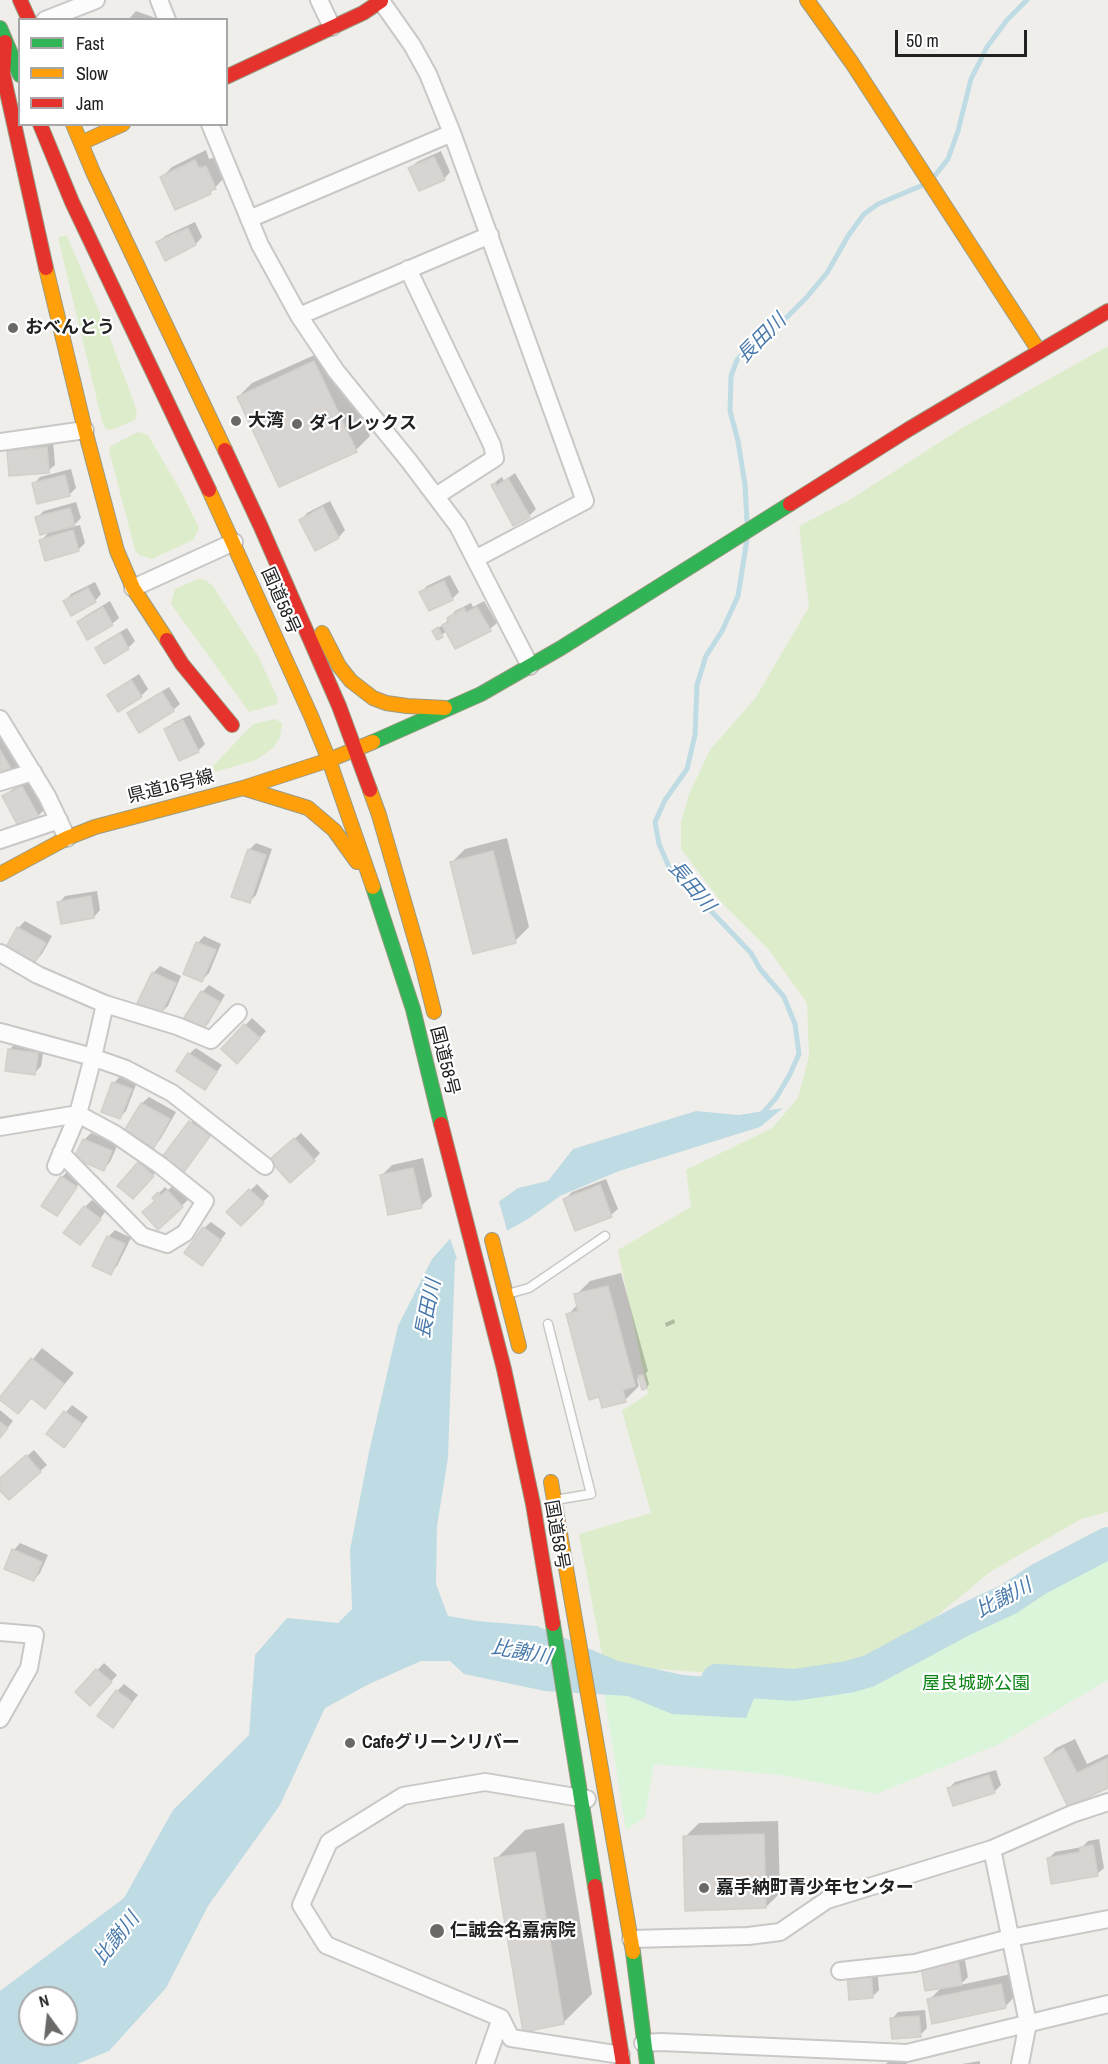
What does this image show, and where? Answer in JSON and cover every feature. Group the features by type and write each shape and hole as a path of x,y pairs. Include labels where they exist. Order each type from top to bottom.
{"main road":[{"path":"20,0 28,18"},
{"path":"807,0 852,63 1039,351"},
{"path":"228,76 363,13 381,1"},
{"path":"3,35 18,70"},
{"path":"3,35 3,74 85,430 117,550 134,588 183,664 232,725"},
{"name":"国道58号","path":"41,126 72,202 234,542 329,760 413,1009 504,1369 533,1504 622,2060"},
{"name":"国道58号","path":"74,126 289,592 356,749 390,848 437,1023"},
{"path":"81,143 119,126"},
{"name":"県道16号線","path":"0,874 67,838 118,819 243,788 329,760 481,694 561,648 909,429 1108,311"},
{"path":"289,592 319,627 339,666 364,692 386,703 450,708"},
{"path":"243,788 308,808 334,830 372,884"},
{"path":"489,1228 523,1363"},
{"name":"国道58号","path":"547,1466 555,1500 589,1709 631,1939 647,2064"}],"street":[{"path":"50,18 96,0"},
{"path":"159,0 166,18"},
{"path":"319,0 332,27"},
{"path":"381,1 412,45 428,74 490,235 585,501 475,559"},
{"path":"211,126 249,219 276,276 299,316 336,371 436,495 458,526 530,666"},
{"path":"249,219 452,133"},
{"path":"0,145 19,144"},
{"path":"299,316 490,235"},
{"path":"408,269 492,445 495,458 436,495"},
{"path":"0,442 85,430"},
{"path":"134,588 234,542"},
{"path":"0,719 33,772 67,838"},
{"path":"0,782 33,772"},
{"path":"0,840 59,820"},
{"path":"0,953 38,975 105,1004 177,1026 211,1040 238,1013"},
{"path":"0,1127 78,1114 115,1134 151,1158 205,1201 185,1233 167,1244 142,1236 59,1159 78,1114 105,1004"},
{"path":"0,1032 93,1057 126,1069 172,1092 265,1166"},
{"path":"0,1632 35,1635 29,1668 0,1719"},
{"path":"606,1801 485,1782 403,1796 330,1842 301,1905 326,1945 501,2018 511,2038 622,2060"},
{"path":"631,1939 748,1936 780,1932 827,1900 992,1849 1072,1814 1108,1802"},
{"path":"992,1849 1028,2022 1020,2064"},
{"path":"840,1971 915,1964 1010,1938 1108,1919"},
{"path":"643,2043 907,2053 1108,2004"},
{"path":"485,2064 501,2018"}],"lane":[{"path":"486,1301 529,1288 605,1236"},
{"path":"533,1504 591,1494 548,1324"}],"green space":[{"path":"67,236 106,327 137,411 135,420 111,430 106,429 103,425 58,238"},
{"path":"1108,346 1108,1512 1081,1519 990,1572 927,1624 865,1667 778,1678 604,1665 579,1534 651,1513 622,1411 648,1394 618,1250 691,1207 686,1170 772,1128 798,1098 809,1056 807,1003 769,950 721,902 681,849 681,822 689,794 710,750 756,697 809,607 799,526 848,501 962,428"},
{"path":"138,432 148,435 182,493 199,528 193,540 152,559 139,555 135,550 109,450 111,446"},
{"path":"198,579 205,580 213,586 258,656 278,699 277,704 249,712 171,604 175,589"},
{"path":"275,719 282,723 280,738 273,748 256,760 215,772 213,766 253,724"},
{"name":"屋良城跡公園","path":"1108,1545 1108,1680 997,1745 876,1794 781,1775 654,1764 645,1817 626,1830 600,1669 783,1685 869,1671 1039,1579"}],"water":[{"path":"783,1108 760,1127 619,1171 560,1196 528,1219 455,1260 448,1458 437,1526 436,1584 448,1616 537,1626 618,1661 683,1675 761,1681 746,1718 672,1714 628,1696 545,1691 464,1674 450,1661 421,1661 369,1684 325,1708 280,1805 208,1906 166,1988 109,2051 77,2064 0,2064 0,1991 124,1898 173,1810 249,1735 255,1655 287,1618 338,1623 352,1609 350,1550 369,1452 398,1326 432,1259 456,1232 518,1188 548,1181 573,1149 696,1111 739,1115"}],"pier":[{"path":"498,1198 508,1234 458,1262 449,1235"}],"building":[{"path":"434,157 445,180 419,191 408,168"},
{"path":"195,160 199,168 206,166 216,189 209,191 211,194 175,210 160,177"},
{"path":"188,228 196,245 165,261 156,242"},
{"name":"ダイレックス","path":"314,361 357,452 279,487 237,397"},
{"path":"47,447 49,473 9,476 7,451"},
{"path":"65,475 70,496 37,504 32,483"},
{"path":"508,478 530,517 513,526 491,485 495,483 497,486"},
{"path":"323,507 339,538 315,551 299,520"},
{"path":"70,508 75,526 40,535 35,517"},
{"path":"73,530 79,551 45,561 39,540"},
{"path":"444,581 453,600 429,611 419,592"},
{"path":"88,588 96,602 71,616 63,601"},
{"path":"103,607 113,625 87,640 77,622"},
{"path":"477,607 491,631 455,649 442,625 449,622 447,618 464,608 466,613"},
{"path":"438,627 443,637 437,640 432,631"},
{"path":"120,633 129,649 104,664 95,648"},
{"path":"131,680 142,697 118,712 107,695"},
{"path":"162,692 174,711 139,733 127,713"},
{"path":"183,720 199,752 179,761 164,729"},
{"path":"0,750 11,769 12,775 0,777"},
{"path":"22,786 39,817 19,828 2,796"},
{"path":"248,849 266,855 250,903 231,897"},
{"path":"493,851 516,943 473,954 450,862"},
{"path":"91,896 94,918 61,924 57,902"},
{"path":"17,927 46,943 35,962 6,947"},
{"path":"196,942 216,950 202,982 183,974"},
{"path":"152,972 176,983 161,1014 137,1003"},
{"path":"201,991 220,1002 201,1033 182,1021"},
{"path":"244,1024 260,1038 237,1064 221,1049"},
{"path":"8,1049 38,1053 35,1075 5,1071"},
{"path":"188,1053 217,1072 205,1090 176,1071"},
{"path":"112,1082 132,1089 120,1119 101,1112"},
{"path":"141,1103 170,1119 154,1148 124,1131"},
{"path":"189,1121 210,1136 184,1172 162,1157"},
{"path":"294,1138 315,1161 290,1183 269,1160"},
{"path":"83,1139 112,1151 104,1171 74,1158"},
{"path":"138,1162 154,1176 133,1199 117,1186"},
{"path":"413,1168 422,1208 388,1215 380,1175"},
{"path":"61,1176 77,1187 57,1216 41,1206"},
{"path":"600,1185 612,1217 575,1231 563,1199"},
{"path":"249,1189 264,1203 241,1226 226,1212"},
{"path":"167,1190 183,1207 158,1230 142,1212 155,1201 152,1198 158,1192 161,1196"},
{"path":"84,1206 101,1219 80,1245 63,1233"},
{"path":"203,1227 221,1240 202,1266 184,1253"},
{"path":"107,1236 125,1244 111,1275 92,1266"},
{"path":"608,1286 635,1386 623,1390 626,1402 602,1408 599,1397 589,1400 566,1314 578,1311 574,1294"},
{"path":"31,1358 64,1384 45,1409 31,1398 18,1414 0,1400 0,1397"},
{"path":"643,1375 647,1388 642,1390 638,1376"},
{"path":"64,1411 82,1424 64,1448 46,1434"},
{"path":"0,1422 8,1428 0,1438"},
{"path":"26,1455 41,1472 9,1500 0,1491 0,1478"},
{"path":"12,1549 42,1562 34,1581 4,1569"},
{"path":"96,1669 112,1682 90,1706 75,1692"},
{"path":"116,1690 132,1702 113,1728 97,1716"},
{"path":"1064,1748 1077,1773 1108,1758 1108,1788 1068,1807 1044,1758"},
{"path":"989,1775 995,1793 953,1806 947,1788"},
{"path":"764,1834 766,1908 685,1911 683,1836"},
{"path":"1093,1845 1098,1876 1051,1884 1047,1858 1080,1852 1080,1847"},
{"path":"535,1852 564,2024 523,2032 494,1858"},
{"path":"958,1960 962,1985 925,1991 921,1967"},
{"path":"871,1972 873,1998 849,2000 847,1973"},
{"path":"1001,1984 1006,2008 932,2024 927,1999"},
{"path":"919,2016 921,2037 892,2039 890,2018"}],"waterway":[{"name":"長田川","path":"933,178 948,159 958,131 971,79 987,47 1007,20 1027,0"},
{"name":"長田川","path":"747,521 745,485 738,441 730,411 731,376 737,360 806,298 827,273 848,236 864,214 878,204 923,185"},
{"name":"長田川","path":"747,539 738,596 722,631 706,656 697,685 695,735 687,769 665,800 655,822 659,844 669,867 751,953 760,969 784,997 795,1024 799,1054 776,1098 761,1115"},
{"name":"比謝川","path":"717,1680 794,1685 848,1677 869,1671 964,1620 1009,1599 1039,1579 1108,1543"}],"traffic: fast":[{"path":"0,28 18,70"},
{"path":"373,742 481,694 561,648 790,504"},
{"path":"373,887 413,1009 441,1124"},
{"path":"553,1624 595,1886"},
{"path":"633,1952 647,2064"}],"traffic: slow":[{"path":"807,0 852,63 1039,351"},
{"path":"74,126 93,172 225,450"},
{"path":"81,143 119,126"},
{"path":"46,268 117,551 133,588 167,640"},
{"path":"209,490 311,716 329,760 373,887"},
{"path":"322,633 339,666 351,681 373,698 386,703 407,706 445,708"},
{"path":"0,874 67,838 95,827 243,788 329,760 373,742"},
{"path":"243,788 308,808 334,830 357,862"},
{"path":"370,790 421,960 434,1012"},
{"path":"492,1240 519,1346"},
{"path":"551,1482 633,1952"}],"traffic: jam":[{"path":"20,0 28,18"},
{"path":"228,76 363,13 381,1"},
{"path":"5,42 3,74 46,268"},
{"path":"41,126 72,202 209,490"},
{"path":"790,504 909,429 1108,311"},
{"path":"225,450 339,706 370,790"},
{"path":"167,640 182,664 232,725"},
{"path":"441,1124 504,1369 533,1504 553,1624"},
{"path":"595,1886 623,2064"}],"place":[{"name":"おべんとう","path":"13,328"},
{"name":"大湾","path":"236,421"},
{"name":"ダイレックス","path":"297,424"},
{"name":"Cafeグリーンリバー","path":"350,1743"},
{"name":"嘉手納町青少年センター","path":"704,1888"},
{"name":"仁誠会名嘉病院","path":"437,1931"}]}
